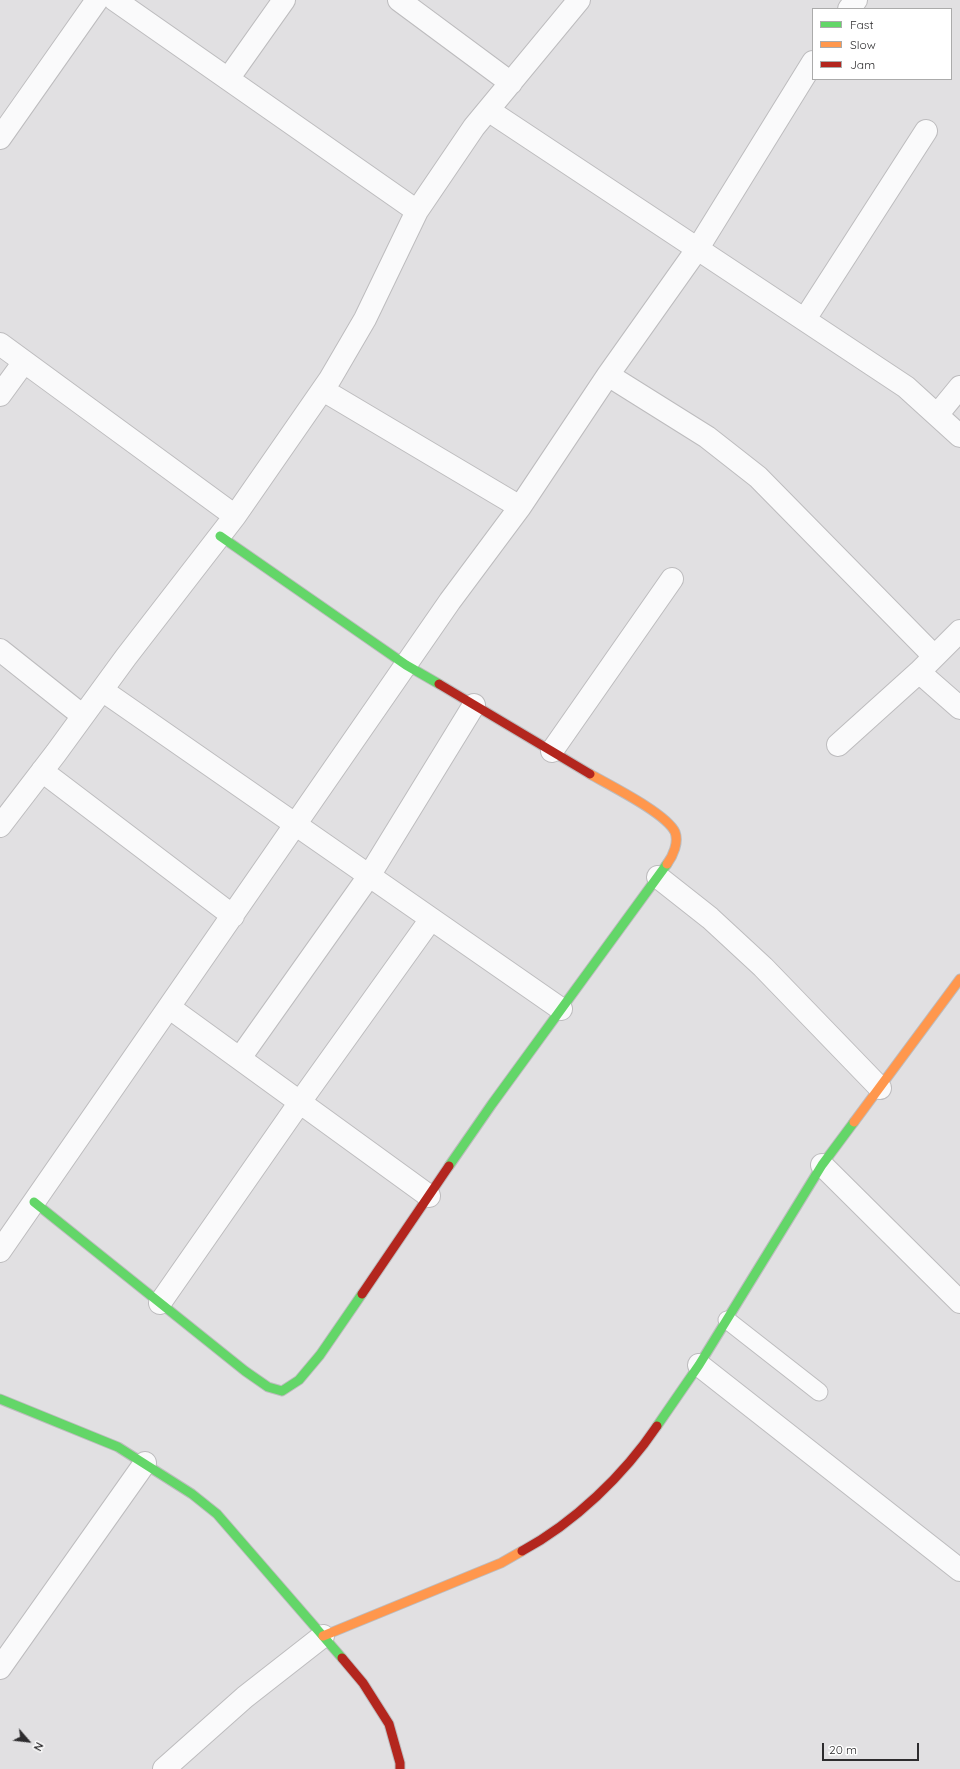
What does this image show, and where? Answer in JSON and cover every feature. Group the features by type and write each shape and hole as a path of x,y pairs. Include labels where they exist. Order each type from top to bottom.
{"street":[{"path":"0,138 97,0"},
{"path":"115,0 417,211"},
{"path":"399,0 511,82"},
{"path":"0,826 83,716 130,650 235,516 323,390 364,319 417,211 474,127 579,0"},
{"path":"850,8 856,0"},
{"path":"228,79 278,2"},
{"path":"0,1251 170,1008 450,601 520,507 608,375 698,248 812,64"},
{"path":"488,110 906,387 960,436"},
{"path":"805,319 926,132"},
{"path":"0,344 235,516"},
{"path":"0,395 24,362"},
{"path":"608,375 707,437 758,477 934,656"},
{"path":"937,415 960,387"},
{"path":"323,390 520,507"},
{"path":"34,1202 245,1371 268,1387 282,1391 299,1380 320,1355 492,1104 658,877 669,861 676,847 677,835 671,825 651,810 406,665 220,536"},
{"path":"552,751 672,579"},
{"path":"838,745 919,672 960,631"},
{"path":"0,650 83,716"},
{"path":"919,672 960,708"},
{"path":"102,690 561,1010"},
{"path":"240,1058 369,876 474,705"},
{"path":"42,771 233,916"},
{"path":"658,877 710,918 763,967 880,1088"},
{"path":"160,1303 300,1102 431,919"},
{"path":"164,1769 245,1696 323,1636 501,1563 534,1545 552,1532 580,1511 618,1476 646,1443 699,1365 822,1165 960,980"},
{"path":"170,1008 429,1196"},
{"path":"822,1165 960,1302"},
{"path":"699,1365 960,1570"},
{"path":"0,1399 118,1447 192,1494 217,1514 363,1683 389,1724 400,1763 400,1769"},
{"path":"0,1668 145,1463"}],"lane":[{"path":"727,1320 819,1392"}],"traffic: fast":[{"path":"220,536 406,665 439,684"},
{"path":"449,1166 492,1104 667,864"},
{"path":"657,1426 699,1365 822,1165 854,1122"},
{"path":"34,1202 245,1371 268,1387 282,1391 299,1380 320,1355 362,1294"},
{"path":"0,1399 118,1447 192,1494 217,1514 342,1658"}],"traffic: slow":[{"path":"590,774 649,808 661,816 670,825 675,832 676,844 667,864"},
{"path":"854,1122 960,979"},
{"path":"323,1636 501,1563 522,1551"}],"traffic: jam":[{"path":"439,684 590,774"},
{"path":"362,1294 449,1166"},
{"path":"522,1551 560,1527 597,1496 629,1462 657,1426"},
{"path":"342,1658 363,1683 389,1724 400,1763 400,1769"}]}
